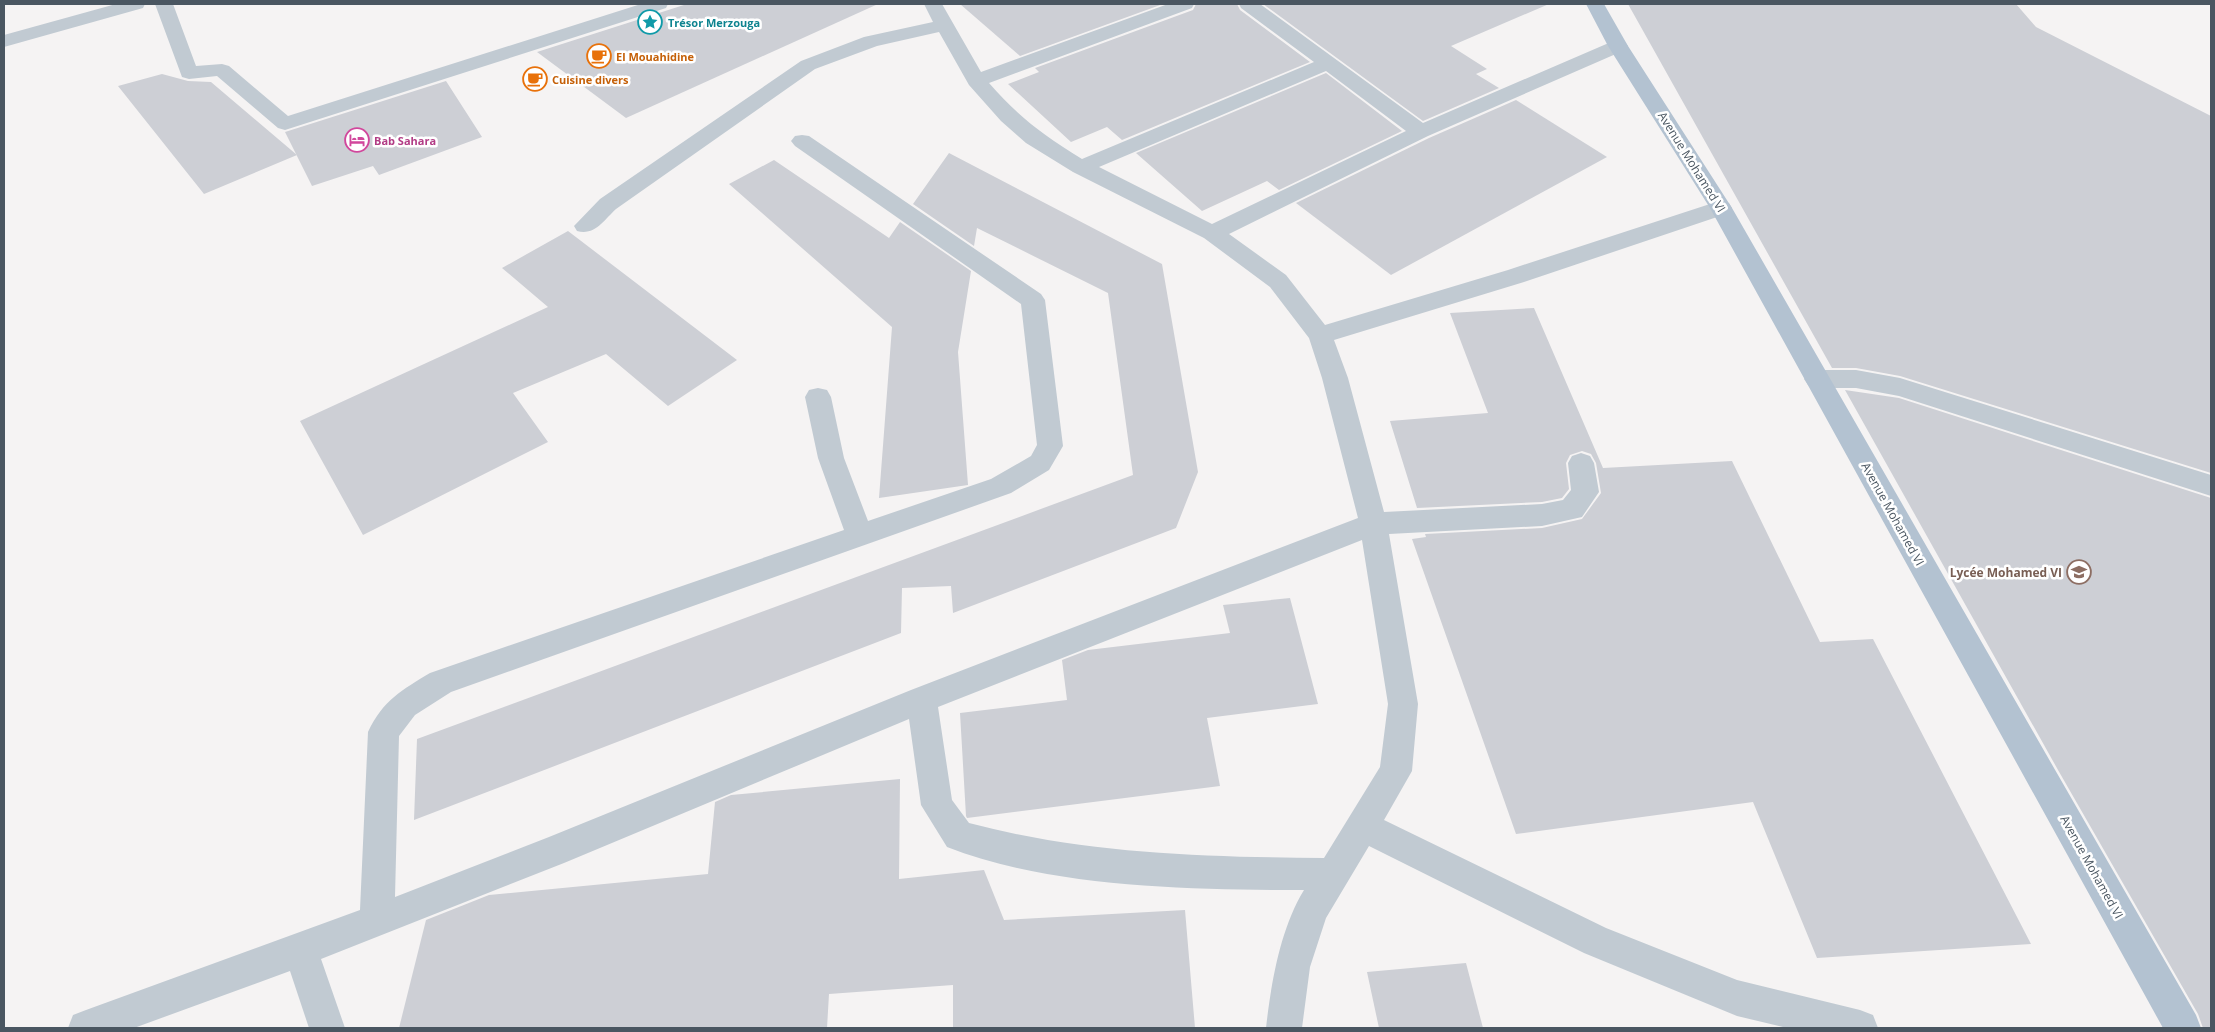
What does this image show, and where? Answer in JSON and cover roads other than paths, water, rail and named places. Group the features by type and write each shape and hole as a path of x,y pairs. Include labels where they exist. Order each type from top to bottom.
{"main road":[{"name":"Avenue Mohamed VI","path":"1595,4 1618,46 1721,208 2183,1028"}],"street":[{"path":"4,41 115,7 136,4"},
{"path":"164,4 189,73 222,70 285,124 659,4"},
{"path":"933,4 976,81 1008,117 1033,138 1081,167 1212,233 1278,281 1320,335 1335,378 1373,524 1402,704 1396,770 1310,910 1292,967 1284,1028"},
{"path":"976,81 1185,4"},
{"path":"1248,4 1422,132"},
{"path":"585,226 608,204 808,65 871,40 944,25"},
{"path":"1212,233 1422,132 1618,46"},
{"path":"1081,167 1328,63"},
{"path":"377,921 384,732 404,705 441,682 1001,486 1040,463 1050,446 1033,300 802,141"},
{"path":"1320,335 1516,276 1721,208"},
{"path":"1817,379 1856,379 1900,387 2211,486"},
{"path":"818,397 831,458 860,536"},
{"path":"86,1028 301,951 562,848 922,700 1373,524 1542,515 1572,509 1585,492 1581,463"},
{"path":"922,700 937,805 959,836 1060,860 1212,874 1331,874"},
{"path":"1363,826 1596,941 1737,998 1860,1028"},
{"path":"301,951 327,1028"}],"place":[{"name":"Trésor Merzouga","path":"650,22"},
{"name":"El Mouahidine","path":"599,56"},
{"name":"Cuisine divers","path":"535,79"},
{"name":"Bab Sahara","path":"357,140"},
{"name":"Lycée Mohamed VI","path":"2079,572"}]}
